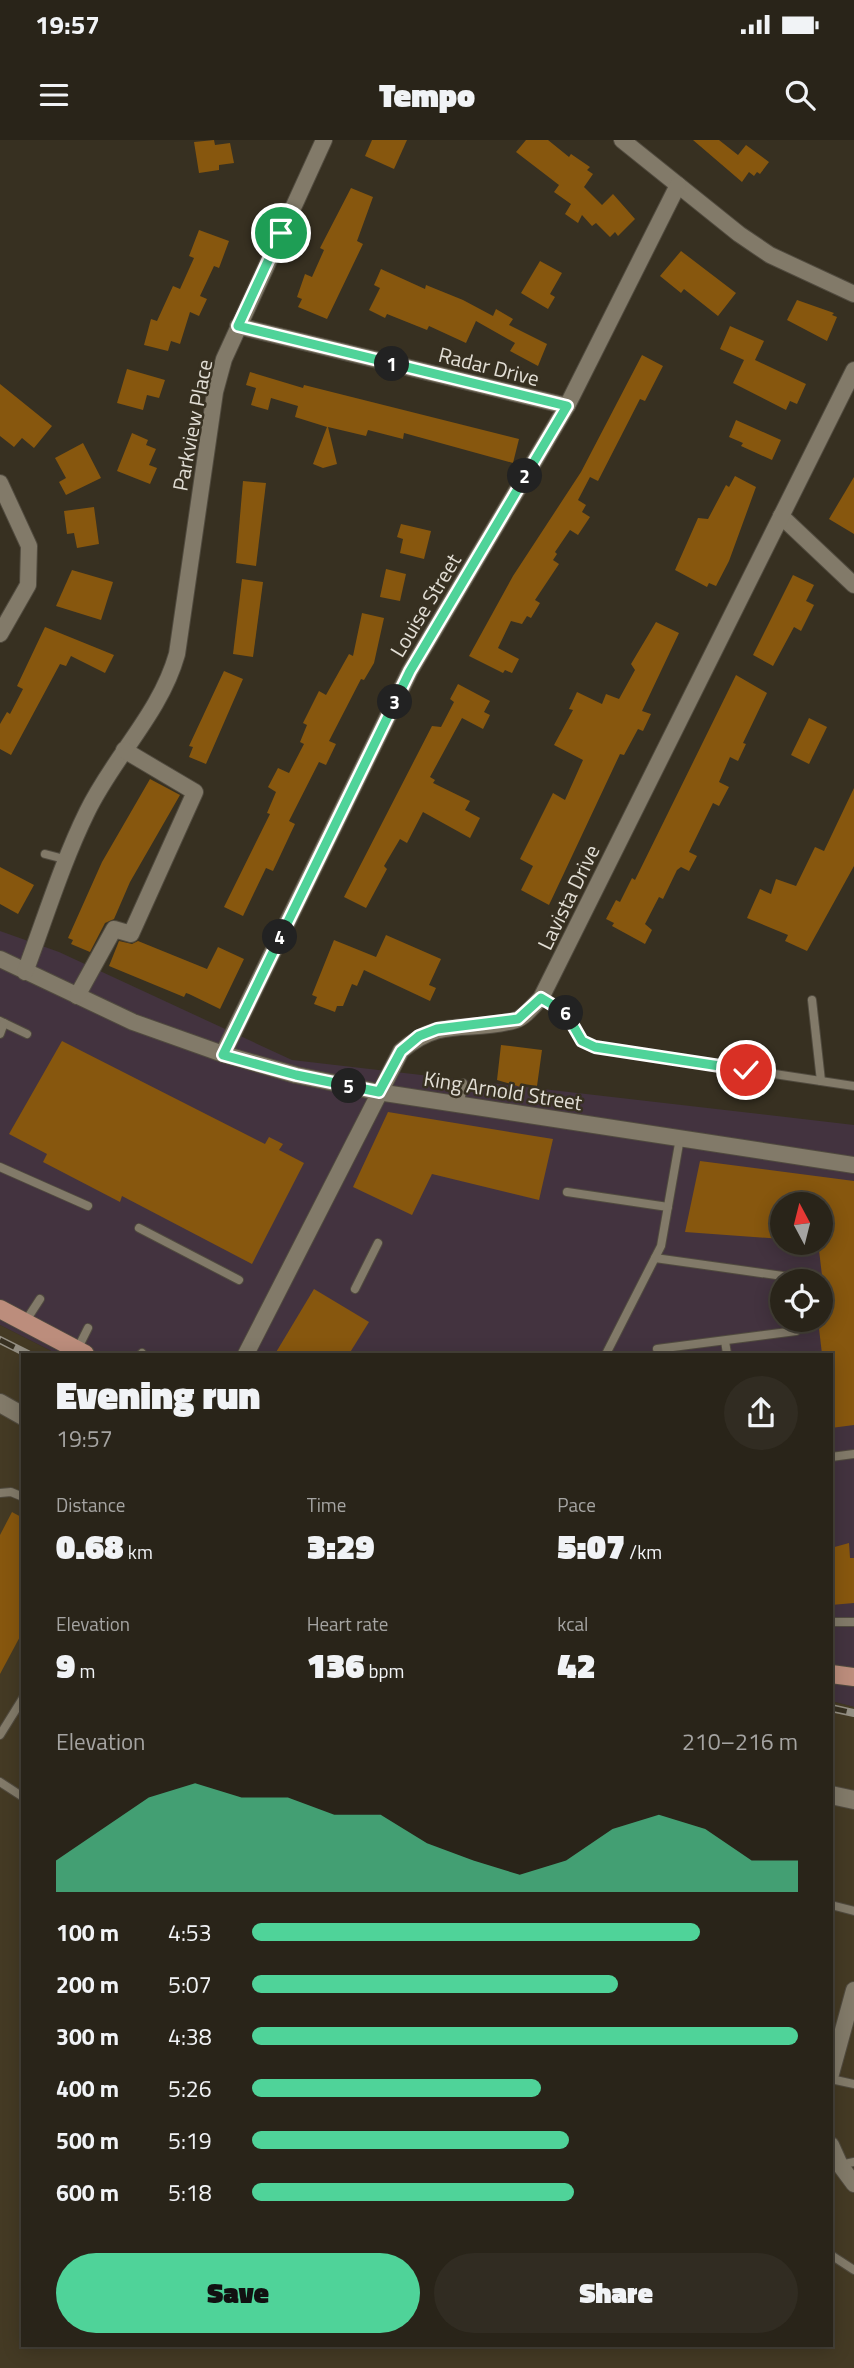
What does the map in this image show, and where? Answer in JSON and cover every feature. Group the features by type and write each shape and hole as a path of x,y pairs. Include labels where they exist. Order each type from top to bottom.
{"main road":[{"path":"0,1309 81,1352"},
{"path":"833,1674 854,1677"}],"street":[{"name":"Parkview Place","path":"25,972 87,812 169,681 179,643 215,392 238,326 324,140"},
{"path":"622,140 770,255 854,294"},
{"name":"Louise Street","path":"223,1055 410,671 567,406 678,185"},
{"name":"Radar Drive","path":"238,326 567,406"},
{"name":"Lavista Drive","path":"247,1353 401,1051 419,1036 437,1029 470,1031 518,1019 541,998 854,370"},
{"path":"0,483 29,546 28,585 0,634"},
{"path":"781,516 854,584"},
{"path":"77,996 114,929 131,934 195,792 124,750"},
{"name":"King Arnold Street","path":"0,959 133,1021 223,1055 296,1075 379,1092 854,1165"},
{"path":"0,1403 21,1415"},
{"path":"833,1795 854,1800"},
{"path":"833,2070 852,2001"},
{"path":"833,2147 847,2164 854,2184"}],"lane":[{"path":"46,854 68,860"},
{"path":"541,998 566,1013 582,1041 595,1047 854,1086"},
{"path":"812,1000 821,1082"},
{"path":"0,1034 2,1022 27,1034"},
{"path":"460,1104 463,1083"},
{"path":"607,1353 661,1246 680,1138"},
{"path":"0,1167 88,1206"},
{"path":"567,1192 668,1207"},
{"path":"139,1228 239,1280"},
{"path":"355,1289 379,1243"},
{"path":"655,1258 770,1273"},
{"path":"25,1322 40,1299"},
{"path":"81,1352 88,1328"},
{"path":"657,1349 789,1332"},
{"path":"725,1341 727,1353"},
{"path":"833,1457 854,1454"},
{"path":"0,1493 11,1492 21,1496"},
{"path":"833,1622 854,1622"},
{"path":"0,1735 21,1701"},
{"path":"0,1782 21,1796"},
{"path":"833,1906 854,1911"},
{"path":"833,2078 854,2084"},
{"path":"833,2256 854,2270"}],"shaded area":[{"path":"0,931 59,952 292,1060 854,1125 854,1707 833,1702 833,1353 55,1353 0,1325"},
{"path":"0,1325 55,1353 21,1353 21,2347 833,2347 833,1702 854,1707 854,2368 0,2368"}],"building":[{"path":"214,140 215,145 230,143 234,163 219,165 219,170 199,173 194,142"},
{"path":"372,140 407,140 394,169 365,156"},
{"path":"526,140 548,140 569,157 571,154 590,167 587,170 593,174 584,187 602,205 613,194 635,219 618,236 615,232 610,237 596,223 592,226 582,215 578,223 565,214 571,204 554,192 559,185 516,152"},
{"path":"693,140 719,140 738,155 746,145 769,162 760,174 757,172 754,176 749,172 742,182"},
{"path":"351,188 373,197 357,241 363,244 327,319 298,307 302,299 297,297 305,274 312,277 324,250 320,248"},
{"path":"199,230 229,241 219,268 214,266 200,296 207,299 199,316 190,312 180,344 171,341 168,351 144,345 151,319 157,321 173,286 180,289 194,258 189,256"},
{"path":"681,251 736,293 718,316 684,289 681,293 660,276"},
{"path":"540,261 562,273 550,294 555,297 548,309 521,293"},
{"path":"381,269 425,289 426,285 463,300 493,316 496,309 513,319 509,325 547,344 538,366 510,351 515,343 476,321 466,343 429,326 427,330 387,314 385,318 369,310 380,288 374,285"},
{"path":"797,300 834,313 832,315 837,317 827,341 787,320"},
{"path":"730,326 764,341 755,360 806,384 797,404 790,401 786,410 733,383 744,360 720,349"},
{"path":"642,355 663,366 645,401 640,399 598,481 590,477 578,500 586,505 582,512 590,517 578,535 570,530 555,552 557,554 553,560 559,564 535,600 540,603 531,618 527,616 522,624 511,621 498,648 519,659 512,673 505,670 503,673 469,656 513,576 581,472"},
{"path":"127,369 165,380 159,398 147,395 143,410 117,403"},
{"path":"250,372 303,388 304,385 519,439 513,463 404,433 403,439 368,430 366,436 328,427 337,464 323,468 313,464 327,427 295,417 298,406 271,398 268,410 251,405 256,388 246,385"},
{"path":"0,384 52,426 34,448 22,438 14,447 0,436"},
{"path":"736,420 781,440 772,460 741,446 743,443 729,437"},
{"path":"132,433 148,440 146,445 156,449 149,465 157,468 150,484 117,471"},
{"path":"83,443 101,478 66,495 59,482 66,478 55,458"},
{"path":"735,476 756,487 729,561 716,586 709,583 707,587 675,570 698,518 708,519 726,485 729,487"},
{"path":"854,477 854,534 829,519"},
{"path":"243,481 266,483 256,566 236,563"},
{"path":"94,507 99,544 77,548 74,533 67,534 64,511"},
{"path":"401,524 431,531 424,559 400,553 403,539 397,537"},
{"path":"386,569 406,574 400,601 380,597"},
{"path":"72,570 113,582 101,620 56,606"},
{"path":"793,575 814,585 806,601 814,605 801,631 794,627 773,666 753,655"},
{"path":"242,579 263,582 253,657 233,654"},
{"path":"362,613 384,618 374,663 364,680 361,679 329,741 336,744 326,765 319,762 289,821 295,824 273,871 266,868 243,916 224,907 270,814 267,813 276,792 268,787 278,768 289,773 304,744 300,742 307,725 303,723 319,691 326,695 349,654 353,656"},
{"path":"656,622 679,633 642,711 651,714 643,731 638,729 624,755 620,754 549,905 521,890 533,866 520,859 553,793 565,800 583,760 554,745 573,710 569,709 577,692 602,704 606,694 619,699 635,670 631,664"},
{"path":"45,627 114,655 105,673 71,656 66,666 60,664 11,755 0,749 0,724 7,712 10,714 23,689 17,686"},
{"path":"224,671 243,679 206,764 189,757 193,747 189,746"},
{"path":"736,675 767,693 743,743 746,744 738,761 730,757 719,782 729,787 719,806 713,803 689,852 697,856 689,871 681,867 677,870 663,899 659,897 645,924 652,930 645,944 612,926 614,923 606,919 616,900 620,902 632,878 635,880"},
{"path":"458,684 490,701 484,712 490,715 483,729 462,718 430,777 435,780 433,783 470,801 465,810 480,818 470,838 423,812 407,843 400,839 384,866 387,869 366,908 344,897 432,726 441,727 454,702 450,699"},
{"path":"809,718 827,727 809,764 791,755"},
{"path":"150,779 180,795 130,882 114,919 105,923 90,952 71,944 73,940 68,938 102,862"},
{"path":"854,788 854,866 807,951 785,941 788,935 747,918 760,889 771,894 776,879 796,886 815,847 824,851"},
{"path":"0,867 34,885 18,914 0,904"},
{"path":"386,935 441,959 429,985 436,988 430,1001 364,970 357,986 352,984 343,1006 337,1006 335,1012 314,1004 317,997 312,995 334,940 376,957"},
{"path":"119,941 132,944 138,941 207,969 218,947 244,959 220,1009 189,994 186,993 184,997 109,966"},
{"path":"62,1041 265,1144 269,1137 283,1144 279,1150 304,1163 252,1264 122,1196 120,1202 43,1162 47,1154 9,1134"},
{"path":"501,1045 542,1050 537,1086 524,1084 524,1088 497,1080"},
{"path":"388,1112 553,1139 539,1200 432,1174 412,1215 353,1187"},
{"path":"700,1161 854,1181 854,1425 833,1428 833,1353 822,1353 819,1332 833,1332 833,1269 821,1269 820,1255 833,1255 833,1192 770,1192 770,1238 685,1232"},
{"path":"314,1289 369,1322 350,1353 276,1353"},
{"path":"12,1512 21,1517 21,1635 0,1674 0,1535"},
{"path":"849,1543 850,1558 854,1558 854,1603 833,1605 833,1547"}],"railway":[{"path":"0,1340 26,1353"},
{"path":"833,1708 854,1713"}],"route":[{"path":"281,233 238,326 567,406 410,671 223,1055 296,1075 379,1092 401,1051 419,1036 437,1029 518,1019 541,998 566,1013 582,1041 595,1047 746,1070"}]}
